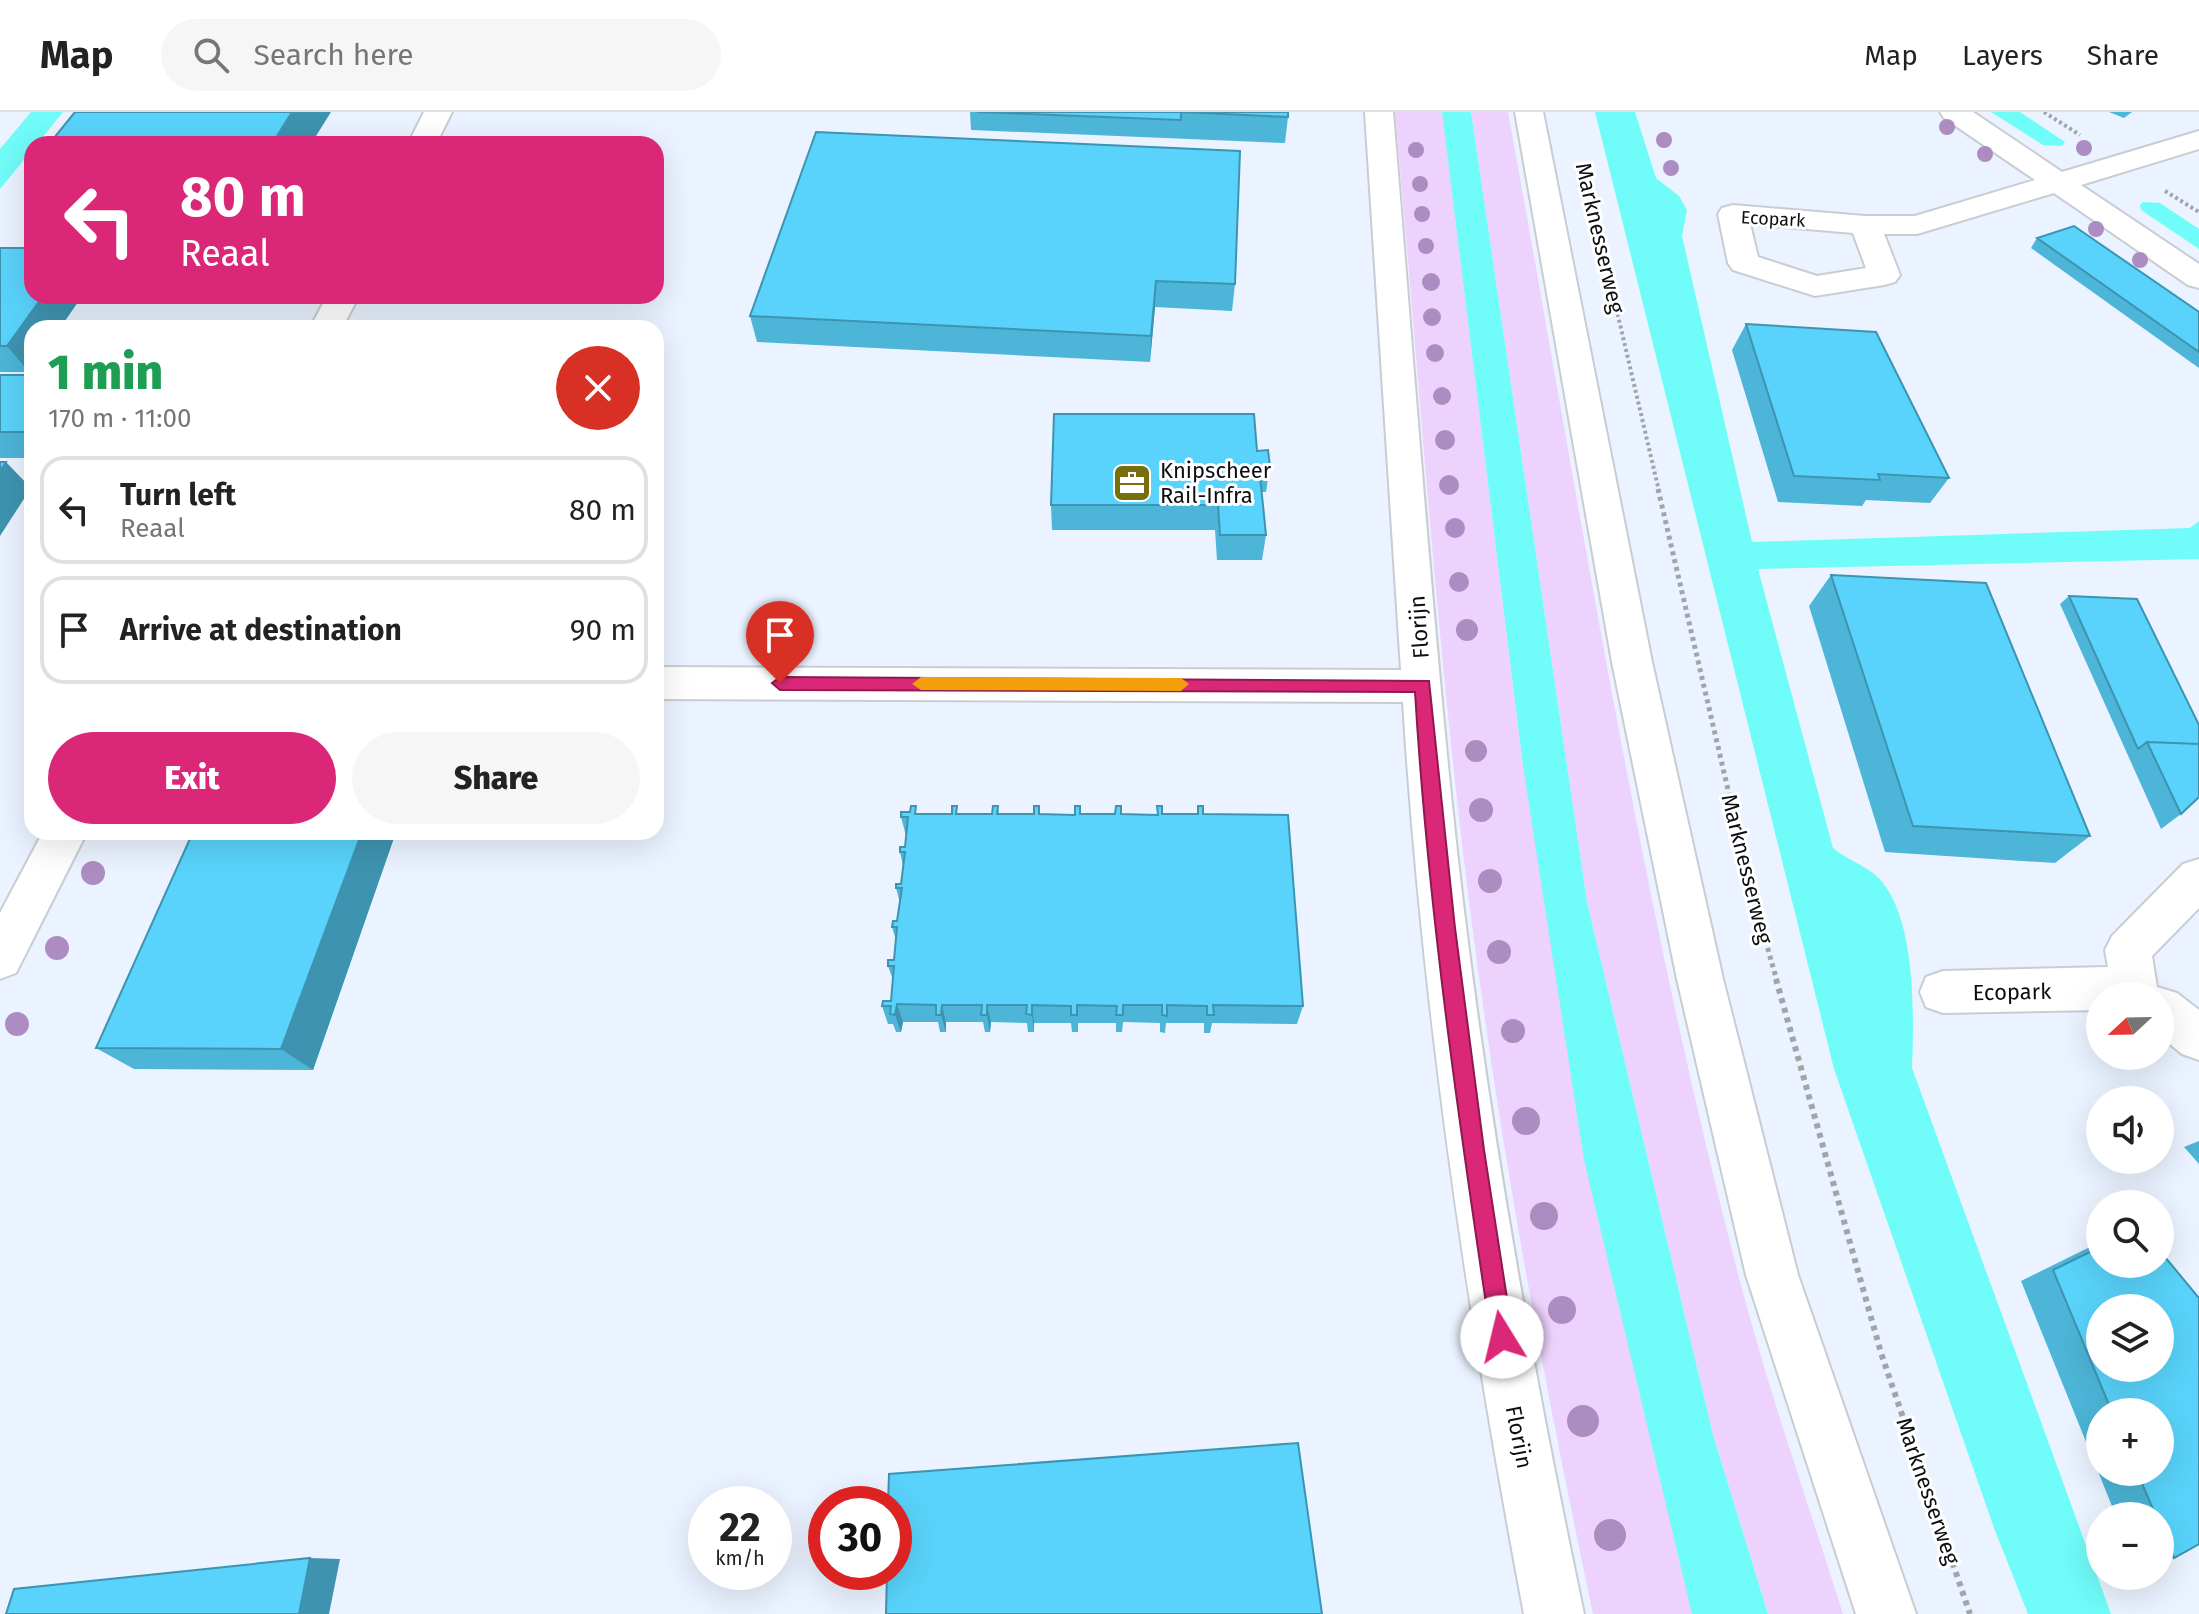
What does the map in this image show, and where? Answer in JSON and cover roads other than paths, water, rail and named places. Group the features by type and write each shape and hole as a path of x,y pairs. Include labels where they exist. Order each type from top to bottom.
{"street":[{"path":"426,136 438,112"},
{"name":"Florijn","path":"1379,112 1432,810 1476,1166 1511,1399 1554,1614"},
{"name":"Marknesserweg","path":"1529,112 1632,662 1700,979 1772,1275 1886,1614"},
{"path":"1954,112 2199,278"},
{"path":"1865,225 1917,225 2199,140"},
{"path":"664,683 1423,686"},
{"path":"0,958 61,840"},
{"path":"2140,982 2128,950 2199,878"},
{"name":"Ecopark","path":"1943,992 2086,996"},
{"path":"2174,1019 2199,1038"}],"water":[{"path":"31,112 63,112 44,136 24,136 24,160 0,189 0,149"},
{"path":"1442,112 1471,112 1587,902 1713,1435 1768,1614 1692,1614 1584,1160 1523,766"},
{"path":"1595,112 1635,112 1656,178 1679,196 1687,210 1682,236 1752,542 2190,528 2199,521 2199,559 1758,569 1833,848 1878,877 1894,901 1902,922 1911,972 1912,1068 2086,1545 2086,1590 2102,1590 2111,1614 2028,1614 1994,1528 1834,1069"},
{"path":"1991,112 2020,112 2065,142 2061,146 2043,145"},
{"path":"2143,202 2160,203 2199,229 2199,249 2141,210"}],"place":[{"name":"Knipscheer Rail-Infra","path":"1132,483"}]}
